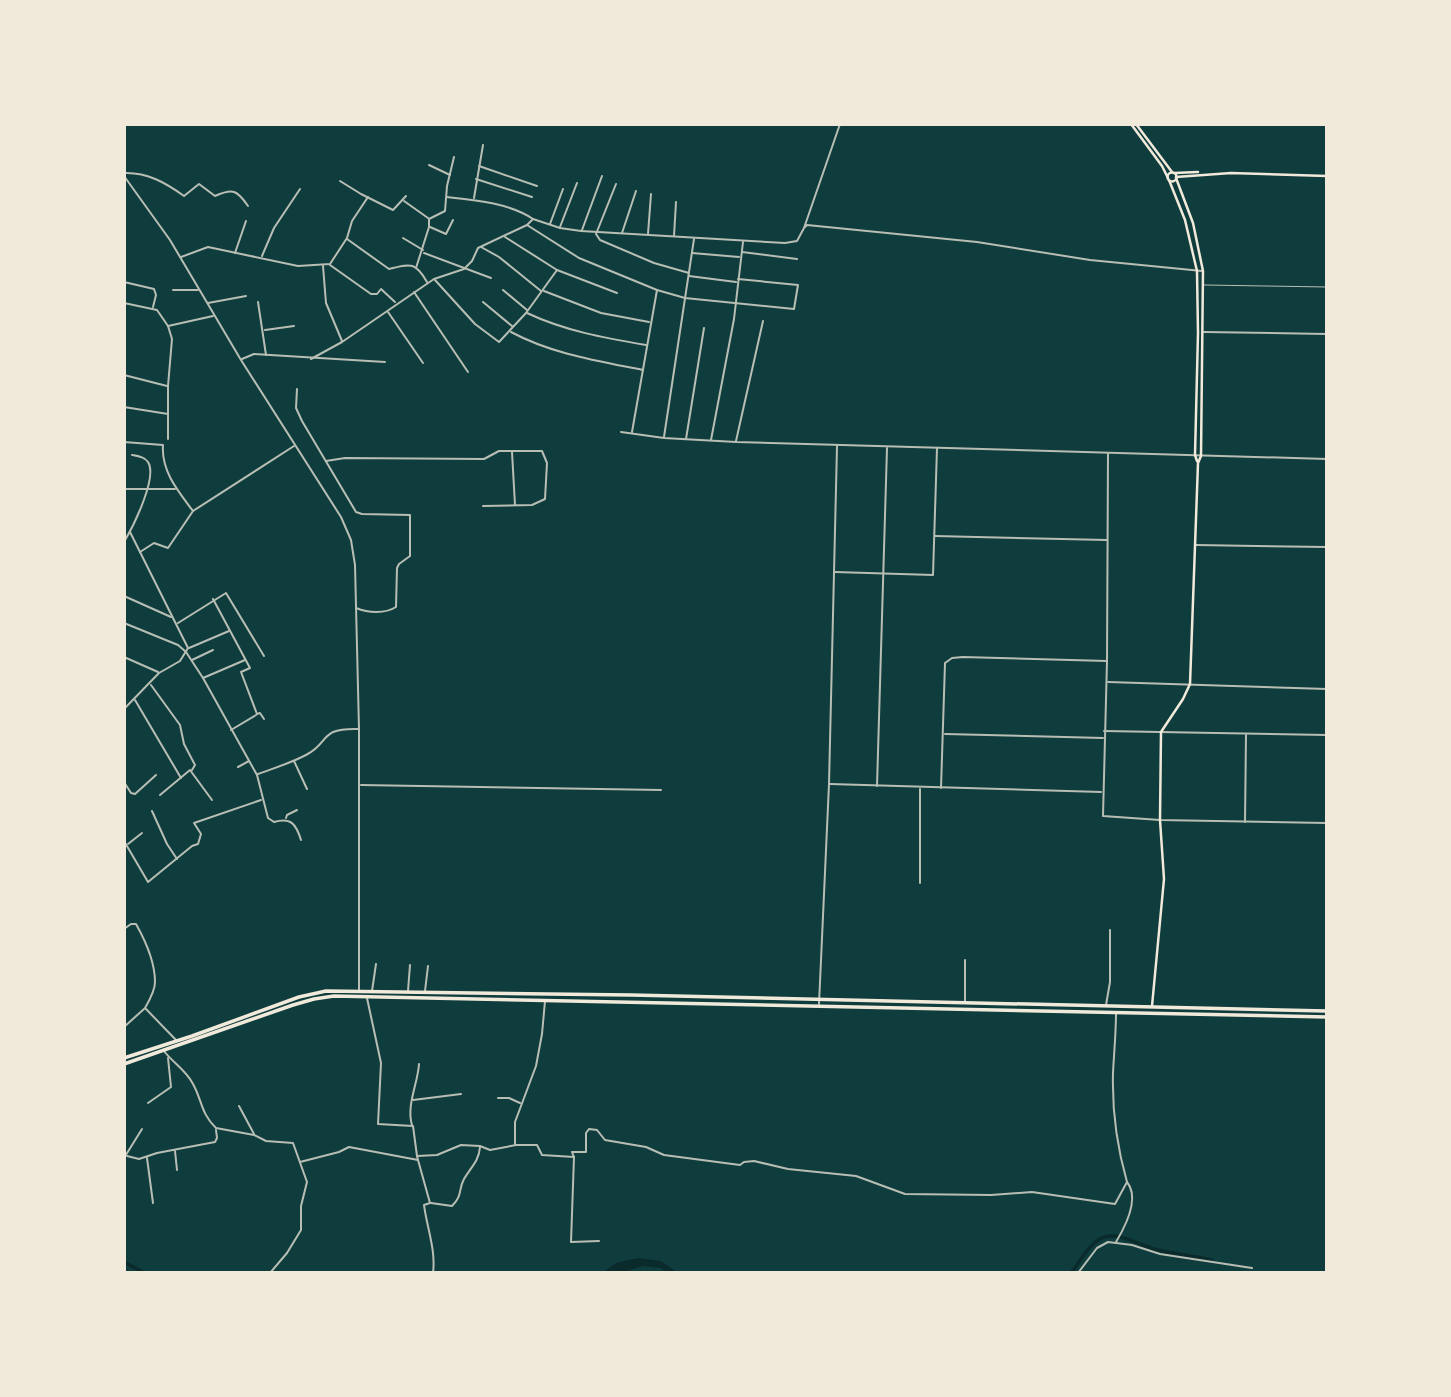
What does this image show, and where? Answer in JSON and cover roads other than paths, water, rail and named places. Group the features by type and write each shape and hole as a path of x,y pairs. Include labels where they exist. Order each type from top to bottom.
{"highway":[{"path":"124,1064 314,999 372,992 1327,1011"},
{"path":"124,1058 313,993 359,994 367,997 1327,1017"},
{"path":"1021,1004 1021,1011"}],"main road":[{"path":"1131,124 1162,166 1168,179 1185,220 1197,271 1199,285 1195,455 1198,463"},
{"path":"1136,124 1174,175 1193,223 1204,285 1201,456 1198,463 1190,684 1161,733 1160,820 1164,879 1152,1006"},
{"path":"1168,179 1169,173 1327,176"},
{"path":"1168,179 1173,181 1174,175"}],"street":[{"path":"446,197 473,199 512,209 560,228 581,231 792,243 797,241 804,228 840,124"},
{"path":"473,199 483,145"},
{"path":"429,219 445,211 454,157"},
{"path":"429,165 450,175"},
{"path":"479,166 537,186"},
{"path":"124,175 140,174 165,183 184,196 199,184 215,196 226,190 231,191 239,194 248,206"},
{"path":"124,175 180,258 341,517 351,540 355,565 359,729 359,994"},
{"path":"581,231 602,176"},
{"path":"476,179 532,197"},
{"path":"340,181 393,210 405,196"},
{"path":"560,228 577,183"},
{"path":"616,184 596,234 600,240 688,275 738,283"},
{"path":"262,257 274,228 300,189"},
{"path":"550,225 563,189"},
{"path":"622,234 636,191"},
{"path":"648,235 651,194"},
{"path":"330,264 368,197"},
{"path":"402,200 429,219"},
{"path":"674,237 676,202"},
{"path":"416,268 429,219"},
{"path":"311,359 342,342 427,283 464,269 470,265 480,246 527,225 533,219"},
{"path":"429,227 446,234 453,220"},
{"path":"235,254 246,221"},
{"path":"527,225 579,258 657,290 685,298 794,309 799,285 738,279"},
{"path":"804,228 807,225 977,242 1090,260 1203,271"},
{"path":"504,236 557,270 617,293"},
{"path":"347,238 386,268 391,269 406,263 416,268 427,283"},
{"path":"403,238 422,251 491,278"},
{"path":"664,438 694,239"},
{"path":"711,441 736,303 743,241"},
{"path":"480,246 499,257 542,291 601,313 651,323"},
{"path":"180,258 208,247 298,267 330,264 374,295 381,289 384,290 396,303"},
{"path":"741,252 797,259"},
{"path":"691,253 740,257"},
{"path":"323,265 326,303 342,342"},
{"path":"434,279 475,324 496,341 502,341 557,270"},
{"path":"124,282 154,289 156,295 153,308"},
{"path":"173,290 199,290"},
{"path":"503,290 527,311 545,321 588,335 647,345"},
{"path":"631,433 657,290"},
{"path":"413,292 468,372"},
{"path":"206,303 246,296"},
{"path":"258,302 267,356"},
{"path":"484,302 513,327"},
{"path":"124,303 157,310 168,326 172,339 168,386 168,439"},
{"path":"388,311 423,363"},
{"path":"168,326 215,315"},
{"path":"736,442 762,321"},
{"path":"264,330 295,326"},
{"path":"686,440 704,328"},
{"path":"510,332 536,345 643,370"},
{"path":"1204,332 1327,334"},
{"path":"241,360 254,354 385,362"},
{"path":"124,375 168,386"},
{"path":"297,389 296,408 356,512 410,515 410,556 397,568 396,607 392,610 372,612 355,608"},
{"path":"124,407 169,414"},
{"path":"621,432 686,440 736,442 1327,459"},
{"path":"124,442 163,445 163,464 176,489 193,511"},
{"path":"140,552 154,543 167,548 193,511 295,445"},
{"path":"818,1007 829,784 837,445"},
{"path":"877,786 887,446"},
{"path":"834,572 933,575 937,446"},
{"path":"512,450 515,506"},
{"path":"325,461 345,458 484,459 499,451 542,451 547,463 545,499 532,505 483,506"},
{"path":"1108,452 1109,540 1103,816 1160,820 1327,823"},
{"path":"124,542 142,507 150,471 148,462 132,455"},
{"path":"124,489 176,489"},
{"path":"130,532 188,648"},
{"path":"935,536 1109,540"},
{"path":"1195,545 1327,547"},
{"path":"177,624 226,593 264,656"},
{"path":"124,596 173,617"},
{"path":"213,599 250,668 241,672 257,714"},
{"path":"124,623 178,645 186,652 257,775 266,815 270,820 285,819 294,823 301,839"},
{"path":"124,709 159,673 180,661 188,648 231,631"},
{"path":"192,660 213,650"},
{"path":"124,657 159,673"},
{"path":"942,788 945,663 952,658 1107,662"},
{"path":"203,678 246,660"},
{"path":"1107,682 1327,689"},
{"path":"150,684 180,725 184,744 195,765 160,795"},
{"path":"135,699 181,778"},
{"path":"124,703 128,706"},
{"path":"231,730 257,714 260,713 264,719"},
{"path":"257,775 308,754 337,729 359,729"},
{"path":"1104,731 1327,735"},
{"path":"942,734 1104,738"},
{"path":"1245,822 1246,734"},
{"path":"294,760 307,789"},
{"path":"238,767 250,761"},
{"path":"192,770 212,800"},
{"path":"124,782 131,793 135,794 156,775"},
{"path":"829,784 1102,792"},
{"path":"359,785 661,790"},
{"path":"920,787 920,883"},
{"path":"124,841 148,882 198,844 201,834 194,823 262,800"},
{"path":"285,819 297,810"},
{"path":"152,811 167,844 178,860"},
{"path":"127,845 142,833"},
{"path":"124,929 134,923 144,939 155,984 145,1008 124,1027"},
{"path":"1106,1006 1110,982 1110,930"},
{"path":"965,960 965,1003"},
{"path":"372,992 376,964"},
{"path":"408,992 410,965"},
{"path":"425,993 428,966"},
{"path":"367,997 381,1063 377,1124 413,1126"},
{"path":"516,1145 515,1122 536,1066 545,1001"},
{"path":"145,1008 176,1040"},
{"path":"1116,1013 1114,1114 1120,1156 1132,1192 1129,1216 1116,1243"},
{"path":"142,1129 125,1157 139,1159 215,1142 217,1138 216,1128 199,1104 194,1085 182,1068 163,1050"},
{"path":"148,1104 171,1087 168,1057"},
{"path":"419,1064 410,1120 430,1203"},
{"path":"412,1100 461,1094"},
{"path":"498,1098 509,1098 522,1103"},
{"path":"239,1106 254,1135"},
{"path":"216,1128 254,1135 266,1141 293,1143 307,1182 301,1206 301,1230 270,1273"},
{"path":"599,1241 571,1242 572,1152 586,1152 586,1133 589,1129 597,1130 605,1140 646,1147 664,1155 740,1165 754,1161 788,1169 856,1176 905,1194 991,1195 1032,1192 1115,1204 1127,1182"},
{"path":"300,1162 349,1147 417,1158 437,1155 461,1145 480,1146 490,1150 516,1145 537,1145 542,1155 574,1157"},
{"path":"433,1273 434,1249 429,1238 424,1205 430,1203 452,1206 460,1198 463,1181 480,1156 480,1146"},
{"path":"175,1150 177,1170"},
{"path":"147,1157 153,1203"},
{"path":"1078,1273 1097,1248 1108,1242 1160,1254 1252,1268"}],"lane":[{"path":"1199,285 1327,287"}],"water":[{"path":"638,1258 661,1261 678,1273 644,1266 620,1273 602,1273 616,1263"}],"waterway":[{"path":"1071,1273 1095,1242 1111,1236 1158,1250 1212,1260"},
{"path":"124,1262 145,1273"}]}
